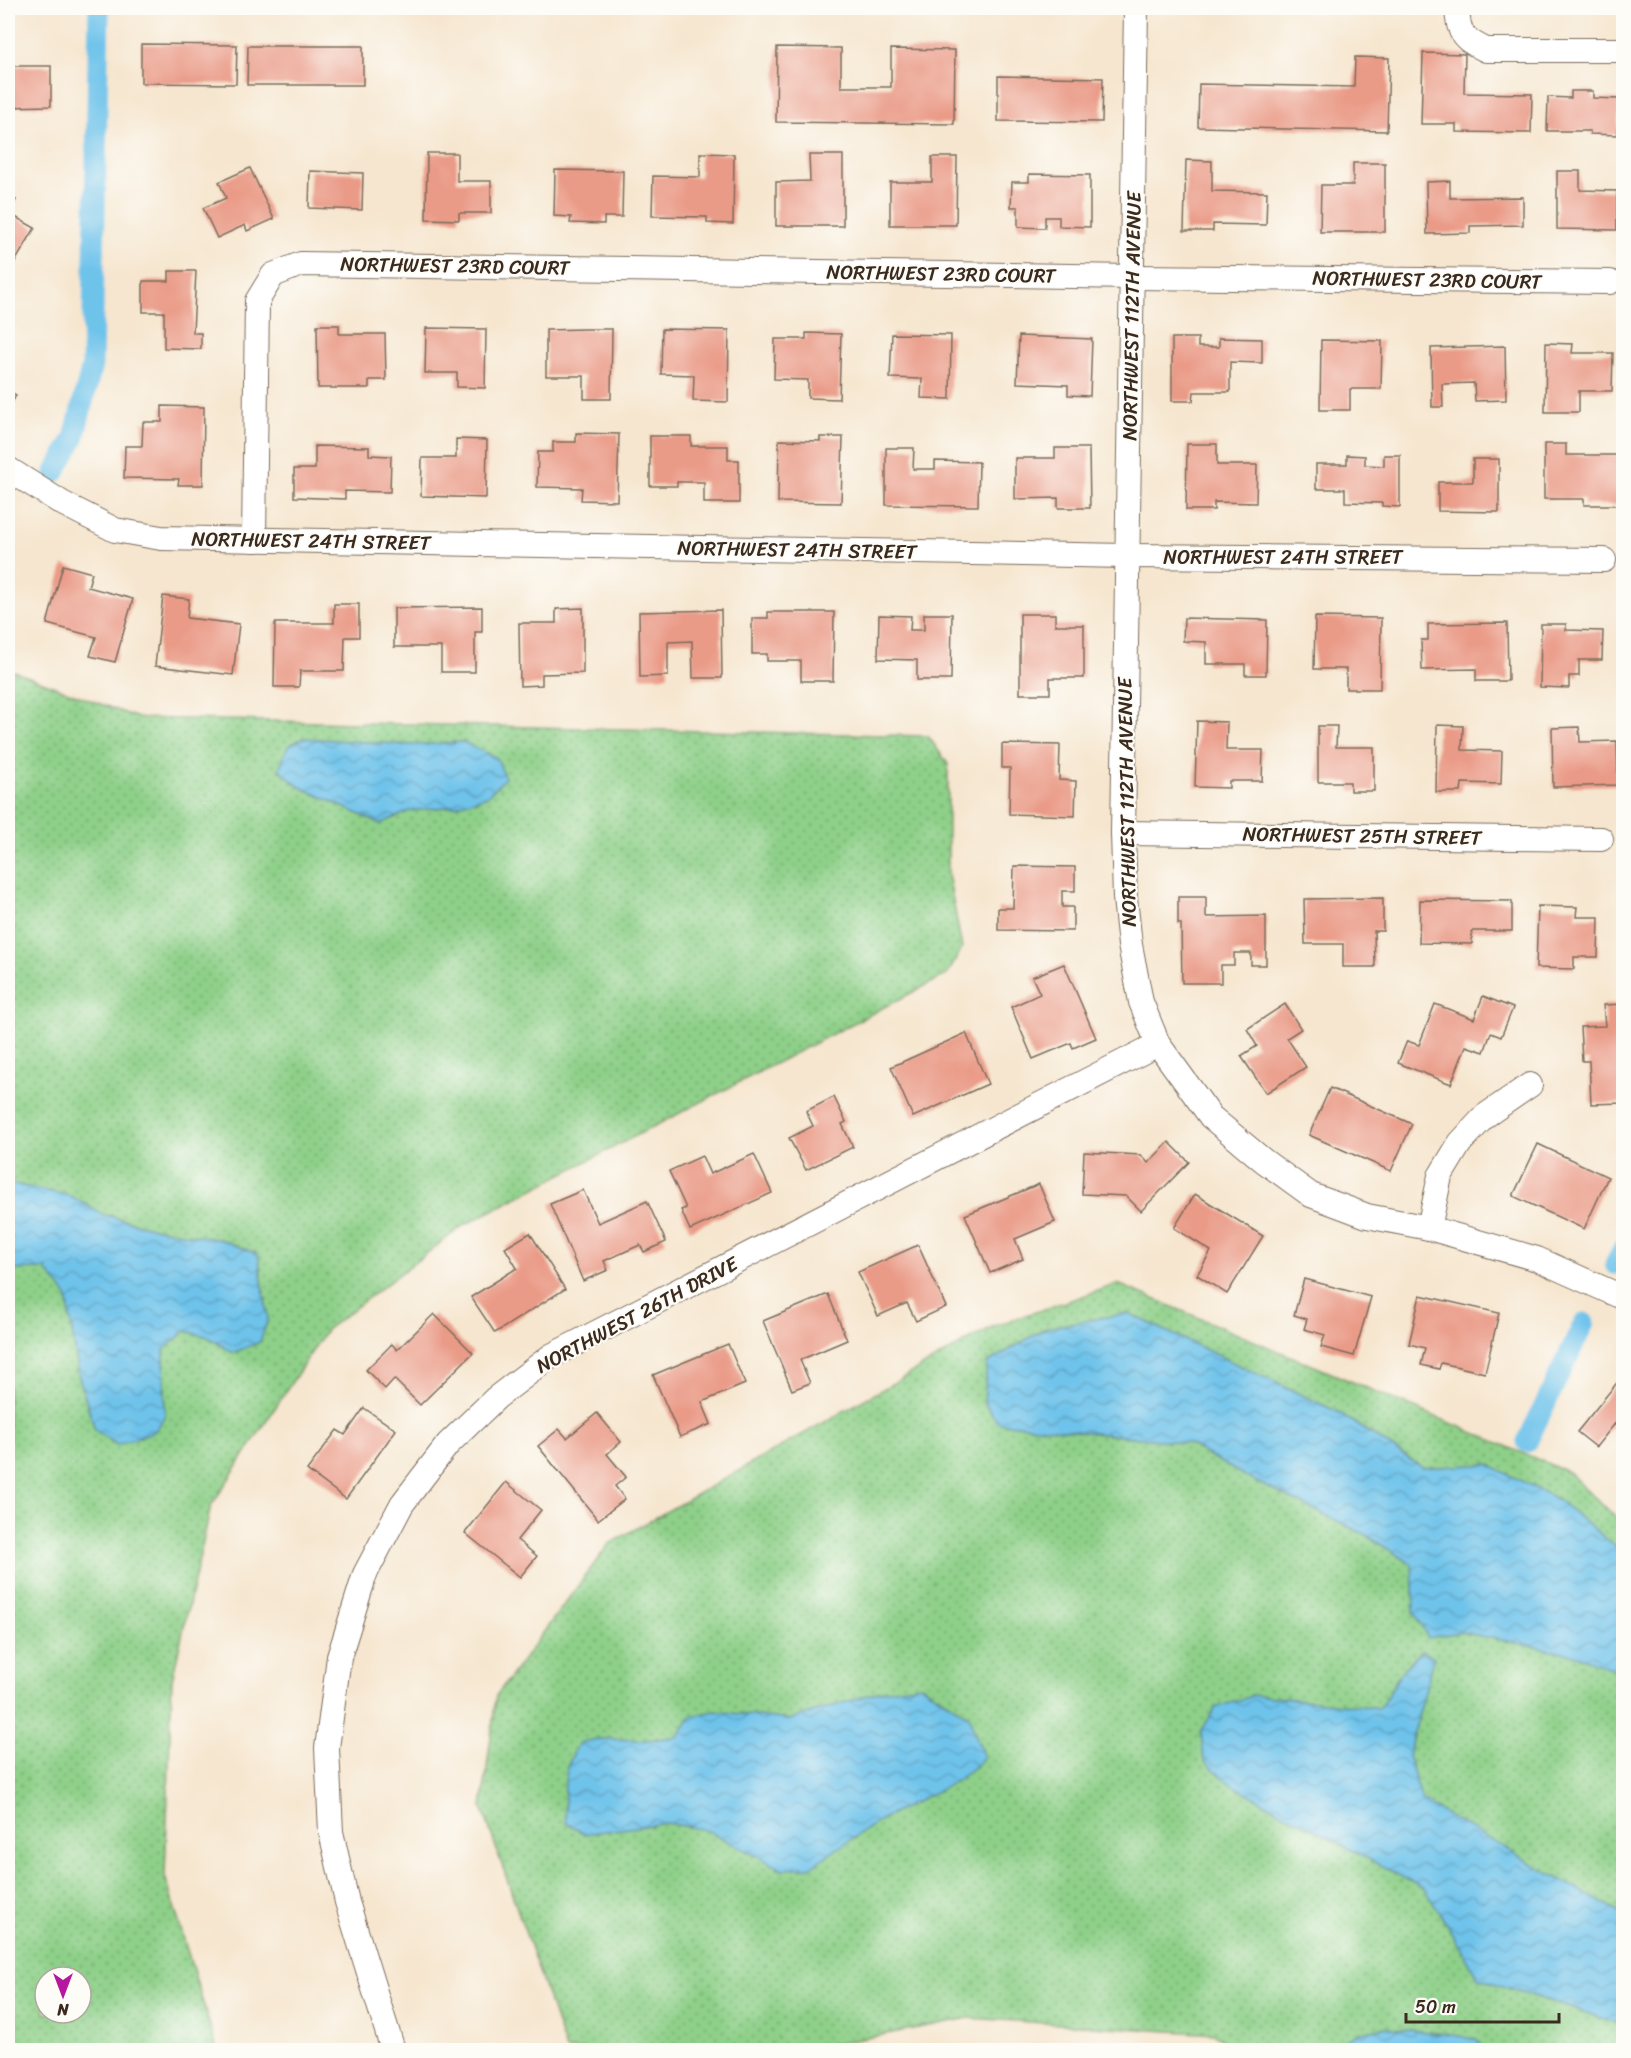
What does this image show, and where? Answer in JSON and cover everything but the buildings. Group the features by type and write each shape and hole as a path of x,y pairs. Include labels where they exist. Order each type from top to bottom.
{"street":[{"name":"NORTHWEST 112TH AVENUE","path":"1136,8 1124,833 1125,898 1130,945 1141,1002 1158,1044 1212,1117 1264,1161 1311,1195 1367,1216 1429,1228 1537,1258 1623,1298"},
{"path":"1457,8 1458,23 1467,41 1486,50 1623,50"},
{"name":"NORTHWEST 23RD COURT","path":"254,540 257,301 273,275 301,264 1610,282"},
{"name":"NORTHWEST 24TH STREET","path":"8,469 62,502 115,530 160,538 1127,556 1604,560"},
{"name":"NORTHWEST 25TH STREET","path":"1124,833 1601,839"},
{"name":"NORTHWEST 26TH DRIVE","path":"393,2050 347,1902 331,1832 327,1748 339,1657 365,1574 402,1504 448,1444 496,1398 551,1356 1158,1044"},
{"path":"1429,1228 1440,1176 1460,1143 1485,1116 1530,1085"}],"green space":[{"path":"8,669 138,718 928,736 948,764 948,874 962,948 948,974 464,1225 326,1330 211,1506 172,1680 165,1876 217,2050 8,2050"},
{"path":"1118,1284 1568,1472 1623,1524 1623,2050 1237,2050 1215,2034 969,2018 804,2050 566,2050 482,1807 496,1696 609,1544 994,1326"}],"water":[{"path":"303,738 413,745 463,742 497,758 505,778 487,796 455,806 410,811 380,824 298,786 279,769 288,746"},
{"path":"8,1183 71,1196 102,1214 158,1229 222,1240 258,1254 268,1319 260,1342 233,1353 208,1337 185,1331 164,1350 165,1417 155,1431 117,1445 95,1430 79,1377 67,1296 45,1269 8,1270"},
{"path":"1128,1313 1338,1412 1423,1468 1488,1464 1557,1499 1613,1544 1623,1556 1623,1673 1577,1655 1460,1632 1428,1638 1414,1611 1412,1564 1364,1534 1248,1478 1187,1443 998,1423 984,1402 987,1363 1046,1328"},
{"path":"1421,1651 1434,1658 1408,1755 1422,1801 1623,1915 1623,2025 1478,1978 1426,1890 1232,1785 1204,1761 1201,1732 1215,1708 1254,1695 1380,1708 1401,1672"},
{"path":"921,1685 968,1715 984,1758 960,1779 879,1821 810,1867 782,1869 706,1830 667,1823 584,1834 566,1823 564,1791 566,1773 579,1743 597,1739 647,1740 677,1737 692,1716 715,1711 790,1720 881,1691"},
{"path":"1386,2027 1475,2038 1484,2050 1333,2050 1357,2033"}],"waterway":[{"path":"55,472 74,438 92,365 99,8"},
{"path":"1615,1264 1624,1247"},
{"path":"1527,1442 1584,1323"}]}
